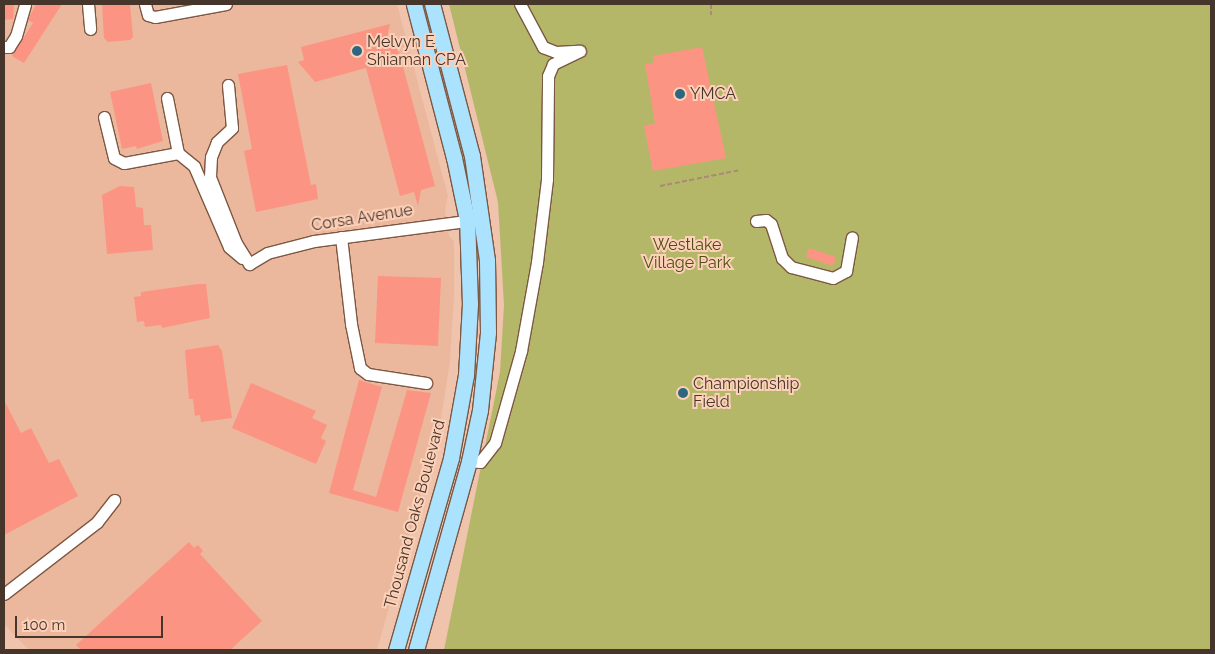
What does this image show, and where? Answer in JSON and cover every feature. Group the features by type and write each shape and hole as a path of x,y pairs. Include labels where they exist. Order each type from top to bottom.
{"main road":[{"name":"Thousand Oaks Boulevard","path":"396,650 452,458 466,377 469,338 467,220 452,149 414,4"},
{"path":"401,633 418,644 469,461 480,410 488,332 483,220 472,156 432,4"},
{"path":"452,458 469,461"}],"street":[{"path":"4,47 8,47 16,36 26,4"},
{"path":"88,4 90,29"},
{"path":"144,4 148,14 155,17 226,4"},
{"path":"469,461 480,462 495,443 521,352 537,262 547,179 548,76 553,64 580,51 556,52 543,47 520,4"},
{"path":"228,85 232,128 217,142 211,157 210,177 236,243 249,264"},
{"path":"167,98 178,153 194,166 229,247 249,264"},
{"path":"104,117 114,158 124,163 178,153"},
{"name":"Corsa Avenue","path":"249,264 267,253 341,237 467,220 483,220"},
{"path":"756,221 766,220 771,224 782,258 791,267 833,278 846,271 852,238"},
{"path":"341,237 350,324 360,368 368,374 426,383"},
{"path":"4,594 97,522 114,500"}],"path":[{"path":"560,4 568,4"},
{"path":"711,4 711,15"},
{"path":"660,186 740,170"}],"shaded area":[{"path":"4,4 397,4 448,196 445,210 449,236 454,241 454,297 450,361 440,425 377,650 29,650 4,624"}],"green space":[{"name":"Westlake Village Park","path":"449,4 1211,4 1211,650 444,650 500,372 504,305 498,202"}],"building":[{"path":"4,4 14,4 13,19 4,20"},
{"path":"36,4 62,4 24,63 12,56 33,23 28,20"},
{"path":"102,4 130,4 133,37 130,40 108,42 104,38"},
{"path":"390,24 385,47 397,44 435,186 421,190 418,206 414,192 400,196 366,68 315,82 298,62 304,60 301,47"},
{"name":"YMCA","path":"702,47 726,158 653,171 644,126 655,123 645,64 654,63 653,56"},
{"path":"287,65 311,185 316,184 318,199 256,212 244,151 252,149 238,74"},
{"path":"151,83 163,141 137,149 136,146 122,149 110,92"},
{"path":"120,186 134,187 136,207 143,208 144,225 151,225 153,250 107,254 102,195"},
{"path":"809,248 836,257 833,266 806,257"},
{"path":"378,276 441,278 438,346 375,343"},
{"path":"206,284 210,318 162,328 161,325 145,327 144,321 137,322 134,297 141,296 141,292"},
{"path":"218,345 222,351 232,418 201,422 200,415 195,416 193,399 189,399 185,350"},
{"path":"359,380 382,387 353,490 376,497 407,390 431,393 398,512 329,493"},
{"path":"251,383 316,411 312,418 327,425 321,438 326,441 316,464 232,428"},
{"path":"4,400 21,433 31,428 49,463 59,459 78,496 4,535"},
{"path":"189,542 194,548 198,545 203,551 200,554 262,621 230,650 81,650 76,645"}],"place":[{"name":"Melvyn E Shiaman CPA","path":"357,51"},
{"name":"YMCA","path":"680,94"},
{"name":"Championship Field","path":"683,393"}]}
